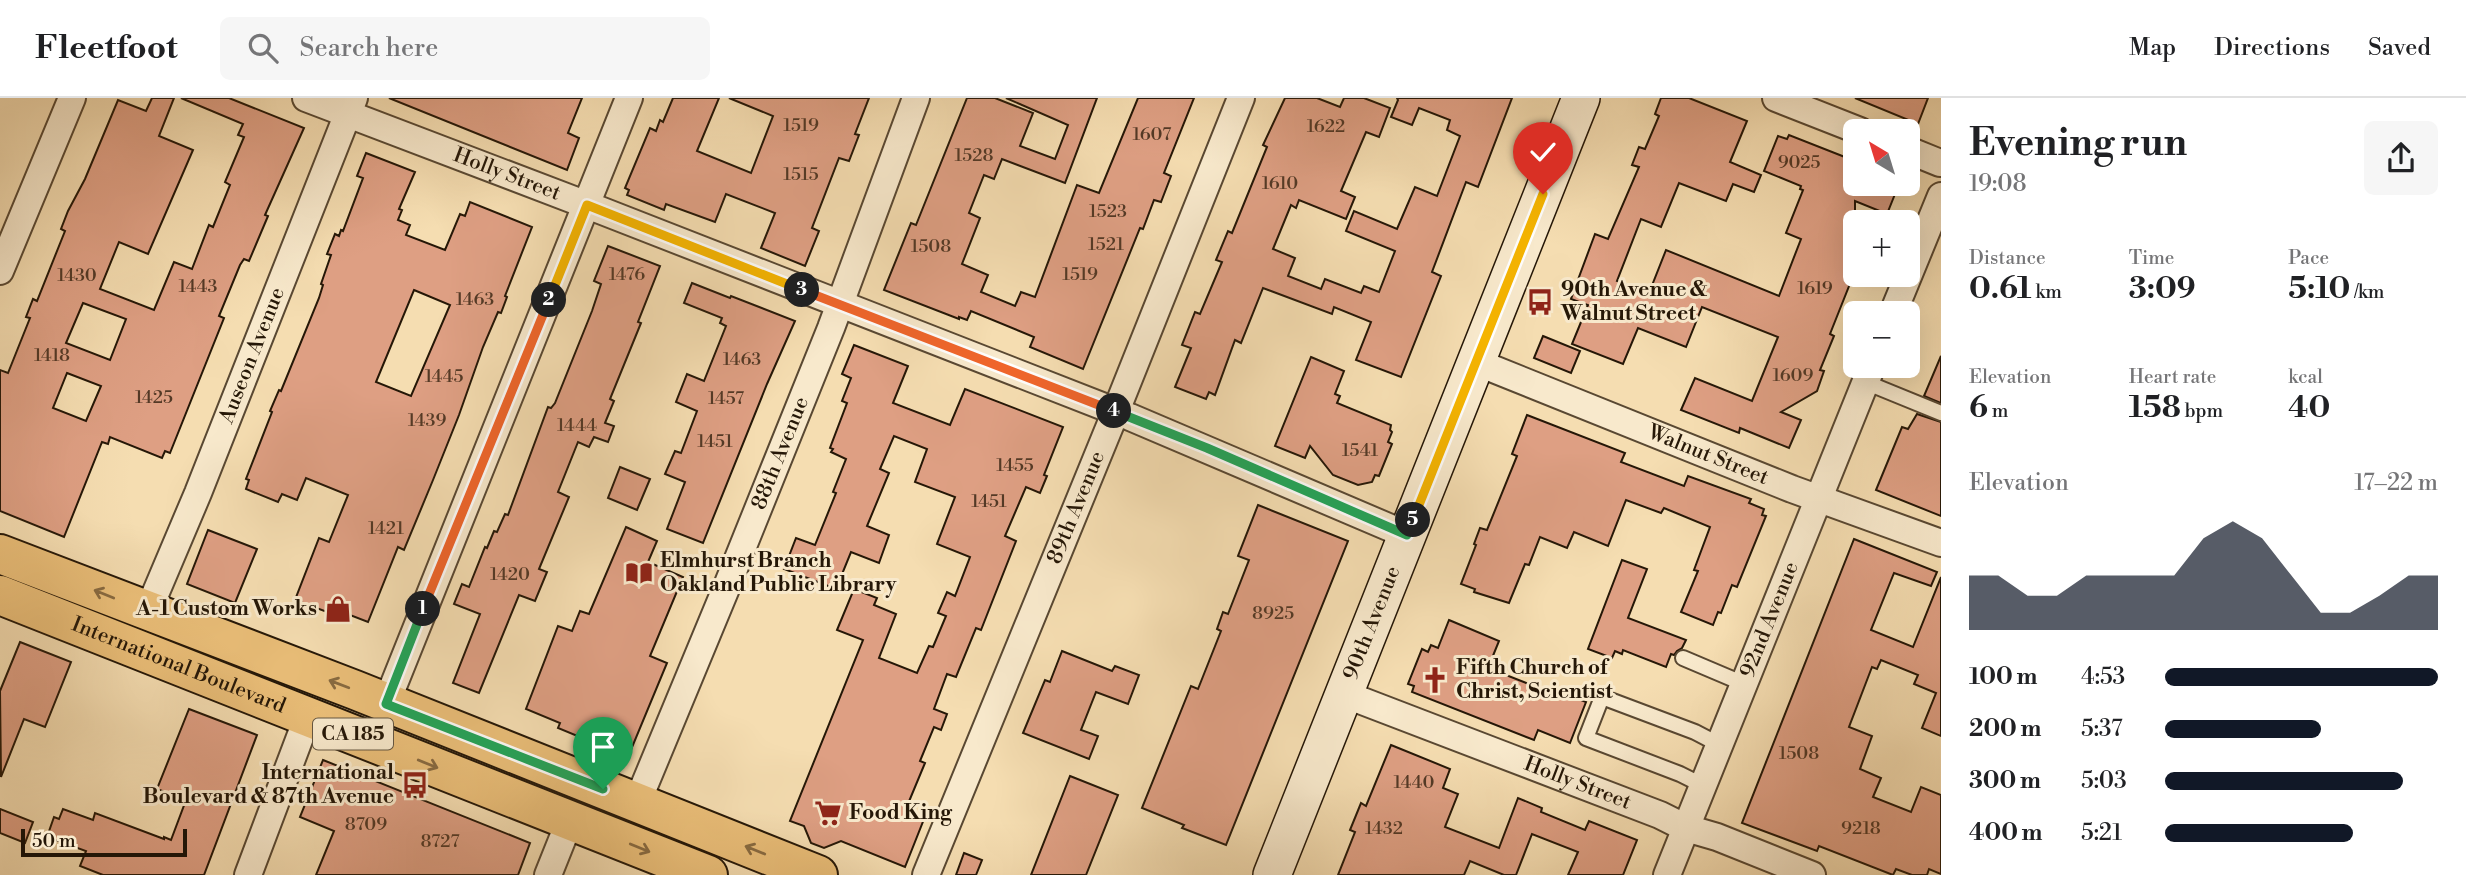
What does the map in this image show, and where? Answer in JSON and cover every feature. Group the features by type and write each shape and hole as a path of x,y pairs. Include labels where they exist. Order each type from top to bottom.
{"main road":[{"name":"International Boulevard","path":"0,554 818,875"},
{"name":"International Boulevard","path":"2,601 308,716 708,875"}],"street":[{"path":"0,271 72,98"},
{"name":"Holly Street","path":"306,98 351,107 587,205 1207,448 1407,535"},
{"path":"386,704 629,98"},
{"name":"88th Avenue","path":"637,803 840,305 916,98"},
{"name":"89th Avenue","path":"926,875 1241,98"},
{"name":"90th Avenue","path":"1272,875 1581,98"},
{"path":"1776,98 1843,124"},
{"name":"Auseon Avenue","path":"148,611 198,494 351,107"},
{"path":"1920,155 1941,163 1941,173"},
{"path":"1898,301 1941,196"},
{"name":"Walnut Street","path":"1476,362 1819,499 1941,543"},
{"name":"92nd Avenue","path":"1667,875 1742,683 1867,378"},
{"name":"Holly Street","path":"1344,694 1812,875"},
{"path":"248,875 308,716"},
{"path":"548,875 570,820"}],"lane":[{"path":"1876,378 1941,413"},
{"path":"1683,658 1742,683"},
{"path":"1702,785 1586,738 1602,697 1695,732 1718,744"}],"building":[{"path":"152,98 174,98 159,136 193,150 148,254 119,242 100,289 154,310 174,262 192,269 209,225 213,227 230,185 225,182 244,137 238,135 243,124 181,98 229,98 304,128 265,215 268,216 249,261 244,259 240,265 219,316 224,318 170,453 165,451 162,458 110,437 108,444 102,442 64,537 0,511 0,370 8,373 30,318 26,317 33,299 37,301 65,231 61,229 68,211 85,179 118,100 146,111","holes":["83,303 126,319 110,360 66,343","67,373 101,386 86,421 53,408"]},
{"path":"389,98 582,98 568,133 579,138 567,170"},
{"path":"673,98 719,98 697,151 751,173 773,116 729,98 869,98 855,134 859,135 849,161 839,158 812,228 819,231 805,266 761,248 775,213 726,194 715,222 666,204 664,210 627,195 629,190 625,188 650,128 656,131 660,120 663,122"},
{"path":"967,98 995,98 1033,113 1020,146 1055,159 1068,125 1006,98 1097,98 1065,183 1002,159 994,179 984,175 969,213 980,218 962,264 988,275 981,292 1015,306 1021,292 1035,297 1077,185 1099,193 1138,98 1194,98 1164,173 1171,176 1161,202 1154,200 1143,229 1140,228 1083,369 1030,347 1034,337 971,311 967,320 959,319 884,290 911,223 916,225"},
{"path":"1285,98 1317,98 1340,107 1344,98 1364,98 1390,108 1379,137 1366,132 1341,191 1355,197 1346,219 1299,200 1296,208 1291,205 1273,249 1295,258 1288,276 1321,289 1325,279 1361,293 1364,286 1379,292 1395,251 1346,231 1354,211 1397,229 1415,187 1437,196 1460,136 1447,130 1450,120 1419,108 1412,125 1391,117 1397,98 1512,98 1478,187 1466,182 1432,272 1441,276 1401,377 1356,360 1371,322 1334,307 1332,314 1263,288 1241,343 1235,340 1215,395 1209,392 1206,399 1175,387 1191,348 1182,345 1195,312 1200,314 1222,262 1216,260 1228,231 1232,233 1267,147 1263,145"},
{"path":"1661,98 1689,98 1747,121 1730,162 1761,175 1754,192 1733,184 1726,201 1679,183 1661,227 1641,219 1617,281 1649,293 1666,250 1779,296 1801,239 1786,233 1803,190 1800,189 1801,186 1764,171 1778,136 1787,139 1789,135 1843,156 1843,196 1894,196 1889,210 1877,210 1855,201 1855,210 1843,210 1843,287 1849,287 1830,334 1834,336 1820,370 1824,371 1817,391 1781,412 1801,420 1789,448 1740,428 1739,433 1681,410 1695,378 1752,401 1778,337 1702,307 1686,347 1638,328 1623,364 1572,344 1588,305 1571,299 1576,285 1595,234 1608,239 1639,167 1632,165 1639,147 1645,149 1659,116 1655,114"},
{"path":"1855,98 1928,98 1920,119 1906,119"},
{"path":"366,153 415,172 399,209 402,210 398,220 410,225 406,235 445,250 460,214 465,216 470,202 532,227 501,313 498,312 483,347 459,415 404,550 398,547 368,622 345,613 343,618 295,600 319,538 329,542 348,495 306,478 297,500 282,494 278,502 246,489 249,480 246,479 272,412 270,411 279,390 281,391 319,298 331,255 327,254 335,234 339,236 341,230 343,231 363,178 357,176","holes":["414,290 450,305 411,396 376,382"]},
{"path":"608,246 660,266 638,322 641,323 610,399 614,401 605,423 614,426 608,442 594,437 589,447 578,442 558,492 569,497 539,569 547,572 535,601 519,595 479,693 453,683 480,614 454,604 462,584 469,587 485,547 487,548 494,531 497,532 505,514 508,515 548,407 551,408 555,403 592,311 601,284 594,281"},
{"path":"692,283 795,321 703,543 667,529 685,482 665,474 675,451 681,453 697,411 676,402 687,374 704,381 726,326 720,323 722,318 684,303"},
{"path":"1543,336 1580,351 1571,373 1534,358"},
{"path":"854,345 908,366 893,403 950,425 965,389 1063,427 1044,475 1047,476 1040,493 1026,487 1005,536 1016,541 981,630 976,628 956,677 947,674 934,709 947,714 941,730 934,727 920,761 925,763 905,811 924,819 905,867 841,841 824,848 811,843 804,826 790,821 863,640 837,630 854,589 877,598 874,605 896,614 879,658 917,673 929,646 933,647 946,616 938,613 947,592 955,596 970,557 937,544 955,497 915,482 927,449 894,436 880,469 889,473 867,526 889,535 879,563 851,552 836,589 784,569 796,538 815,545 836,493 833,492 846,459 831,452 833,449 830,448 847,403 842,401 851,378 842,374"},
{"path":"1941,356 1941,403 1924,396"},
{"path":"1311,357 1344,371 1335,394 1340,396 1337,403 1391,425 1392,432 1388,442 1392,444 1379,476 1375,475 1372,482 1358,485 1333,475 1310,446 1305,458 1275,446"},
{"path":"1917,414 1941,422 1941,516 1876,490 1902,427 1908,429"},
{"path":"1527,415 1625,453 1621,462 1684,486 1688,476 1751,499 1749,503 1764,509 1762,515 1766,516 1737,587 1732,585 1713,625 1681,612 1698,571 1694,570 1710,527 1664,508 1661,513 1626,500 1608,546 1574,532 1567,548 1540,537 1509,603 1474,592 1475,589 1461,584 1480,528 1487,530 1517,456 1512,454"},
{"path":"620,467 650,479 637,510 608,498"},
{"path":"1258,505 1348,541 1226,845 1182,828 1184,825 1142,808 1191,686 1198,689 1221,631 1217,629 1223,612 1228,614 1249,560 1238,556"},
{"path":"626,527 657,541 648,562 683,577 650,656 667,663 628,757 558,728 560,723 526,709 558,626 572,631 580,611 589,614"},
{"path":"208,530 257,549 235,603 187,584"},
{"path":"1854,539 1937,572 1931,586 1894,573 1871,630 1913,647 1941,577 1941,736 1922,728 1936,693 1914,684 1918,675 1881,660 1877,669 1872,667 1849,727 1872,736 1860,769 1881,778 1873,797 1911,812 1921,787 1941,795 1941,874 1929,869 1927,875 1912,875 1896,869 1893,875 1819,846 1817,851 1742,823"},
{"path":"1622,560 1647,569 1628,618 1686,640 1682,648 1674,655 1671,654 1666,667 1623,650 1622,654 1615,651 1612,658 1588,649"},
{"path":"1449,620 1499,641 1488,668 1557,695 1559,691 1586,702 1570,743 1538,730 1534,740 1412,692 1414,686 1408,684 1422,649 1428,652 1431,645 1438,648"},
{"path":"20,642 71,662 45,727 24,719 1,777 0,691"},
{"path":"1062,651 1112,671 1115,666 1139,675 1128,704 1096,692 1081,730 1098,736 1089,759 1023,733 1045,680 1050,682"},
{"path":"189,709 257,735 204,875 103,875 80,866 86,851 47,837 54,817 59,819 63,809 93,820 95,813 171,840 186,800 157,789"},
{"path":"1391,745 1450,769 1443,788 1458,794 1445,827 1499,848 1518,798 1542,808 1541,812 1585,830 1589,821 1637,840 1623,875 1568,875 1578,852 1532,834 1516,875 1504,875 1470,861 1464,875 1338,875 1355,832 1350,830 1361,803 1366,806"},
{"path":"323,760 530,843 518,875 316,875 334,831 300,817"},
{"path":"1070,776 1118,795 1086,875 1031,875"},
{"path":"0,809 33,822 25,843 0,833"},
{"path":"964,853 982,860 976,875 956,875"}],"place":[{"name":"90th Avenue & Walnut Street","path":"1540,302"},
{"name":"Elmhurst Branch Oakland Public Library","path":"639,573"},
{"name":"A-1 Custom Works","path":"338,609"},
{"name":"Fifth Church of Christ, Scientist","path":"1435,680"},
{"name":"International Boulevard & 87th Avenue","path":"415,785"},
{"name":"Food King","path":"828,813"}],"route":[{"path":"603,789 386,704 587,205 1130,417 1407,535 1543,194"}]}
